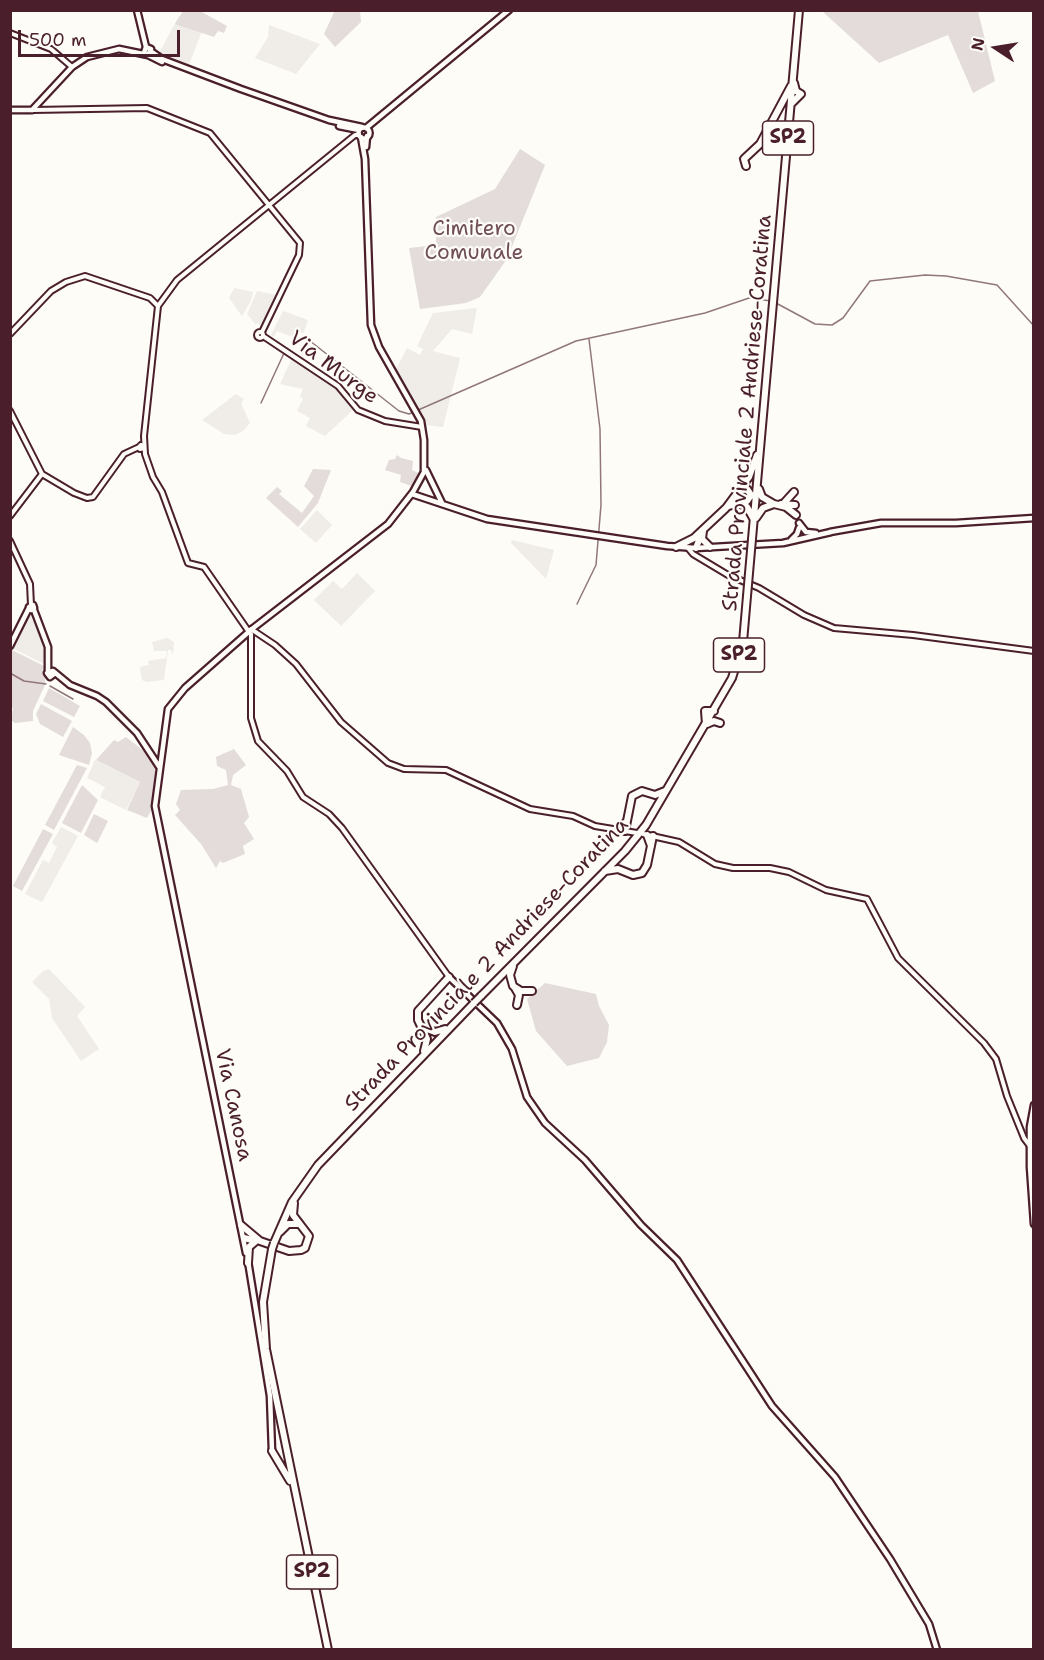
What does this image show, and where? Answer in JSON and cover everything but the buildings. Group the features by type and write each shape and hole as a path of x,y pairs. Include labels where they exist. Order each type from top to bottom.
{"main road":[{"path":"137,10 147,51"},
{"path":"363,132 509,10"},
{"name":"Strada Provinciale 2 Andriese-Coratina","path":"328,1650 266,1349 264,1296 274,1243 296,1195 324,1158 625,851 669,787 732,678 740,652 747,596 799,10"},
{"path":"32,110 72,67 92,52 112,48 147,51 239,90 363,132"},
{"path":"10,110 32,110 40,107 72,67"},
{"path":"746,166 748,159 760,144 779,111 793,78"},
{"path":"779,111 786,108 790,116"},
{"path":"363,132 371,325 379,347 425,430 426,470 442,503"},
{"path":"413,495 425,466 422,427 417,412"},
{"path":"676,547 702,532 741,490 754,467 762,434"},
{"path":"251,631 388,524 413,495 426,470"},
{"path":"759,476 762,497 796,515"},
{"path":"726,508 747,501 751,495 748,490 741,490"},
{"path":"780,505 794,492"},
{"path":"413,495 487,519 676,547 787,542 831,531"},
{"path":"739,503 751,512 754,524"},
{"path":"754,524 764,508 795,505 802,539"},
{"path":"800,527 811,534 881,522 956,523 1033,518"},
{"path":"787,542 796,537 800,527"},
{"path":"702,532 703,542 710,547"},
{"path":"692,548 702,532"},
{"path":"692,548 694,538"},
{"path":"10,646 30,609"},
{"path":"30,609 48,647 51,672 70,685 106,702 137,733 160,768"},
{"name":"Via Canosa","path":"251,631 180,694 168,709 155,806 244,1238 270,1396 272,1451"},
{"path":"706,725 714,721 720,723 715,711"},
{"path":"627,828 632,796 642,791 660,794 669,787"},
{"path":"650,794 654,803 652,814"},
{"path":"605,871 613,869 633,875 642,873 651,850 651,837"},
{"path":"624,872 621,863 625,851"},
{"path":"514,962 510,975 517,990 518,1005"},
{"path":"421,1057 428,1042 417,1017 418,1009 449,977 497,1023 512,1049 527,1097 545,1123 585,1160 641,1225 677,1260 772,1406 835,1478 890,1559 929,1624 937,1650"},
{"path":"491,986 503,982 517,990 532,991"},
{"path":"421,1026 435,1032 451,1026"},
{"path":"1034,1105 1030,1146 1034,1224"},
{"path":"244,1238 290,1251 301,1251 308,1242 309,1236 292,1215 296,1195"},
{"path":"274,1243 288,1224 300,1224"},
{"path":"241,1225 256,1240"},
{"path":"248,1263 249,1247 256,1240"},
{"path":"272,1451 279,1456 284,1453 282,1430"},
{"path":"272,1451 289,1476 296,1495"}],"street":[{"path":"10,33 51,49 72,67"},
{"path":"40,107 147,108 210,133 269,206"},
{"path":"363,132 356,135 177,280 161,300 158,306 142,446 150,472 162,492 188,563 204,567 210,580 251,631 296,664 341,722 388,763 404,768 446,770 530,809 569,816 595,826 627,828"},
{"name":"Via Murge","path":"269,206 300,243 301,249 263,334 344,390 358,410 385,421 422,427"},
{"path":"10,334 54,289 85,276 153,300 158,306"},
{"path":"10,411 42,474 87,498 96,495 124,454 142,446"},
{"path":"10,521 12,514 42,474"},
{"path":"10,541 30,584 30,609"},
{"path":"692,548 693,554 728,575 759,588 804,615 834,628 913,634 1034,651"},
{"path":"251,631 250,701 255,736 264,749 291,776 303,797 328,814 342,828 449,977"},
{"path":"651,837 686,844 716,864 733,868 770,868 795,874 815,886 863,897 870,902 898,958 977,1036 996,1059 1011,1105 1030,1146"}],"shaded area":[{"path":"179,16 204,26 188,67 159,53"},
{"path":"269,25 320,44 296,74 255,58 268,37"},
{"path":"234,288 253,292 251,301 242,316 229,298"},
{"path":"257,291 277,295 262,326 257,323 256,325 247,314"},
{"path":"477,308 472,334 452,329 433,351 460,358 443,427 426,425 396,369 407,348 420,355 423,349 417,346 433,313"},
{"path":"283,311 308,320 304,332 290,336 277,331 274,337 271,335"},
{"path":"293,356 340,391 354,409 325,436 306,426 310,418 297,411 303,399 300,396 303,389 280,384"},
{"path":"236,394 244,399 241,403 250,423 243,431 235,435 224,434 202,420"},
{"path":"317,510 332,525 316,543 300,529"},
{"path":"512,540 554,550 546,579 511,543"},
{"path":"357,573 375,591 341,626 314,600 333,581 342,589"},
{"path":"32,613 35,614 46,645 46,665 12,648 27,618"},
{"path":"167,638 174,642 173,655 171,650 168,650 164,680 146,682 142,680 140,667 149,665 148,661 166,658 167,651 154,651 152,642"},
{"path":"95,760 140,782 126,810 100,797 105,787 87,778"},
{"path":"61,827 78,836 42,902 25,894 43,860 49,863 57,847 52,843"},
{"path":"49,969 85,1007 77,1016 99,1049 81,1061 52,1018 49,999 32,982 43,971"}],"green space":[{"path":"335,10 360,11 361,22 335,47 324,34"},
{"path":"183,11 200,11 227,26 224,33 218,31 214,37 175,24"},
{"path":"822,11 978,11 995,81 973,93 948,35 879,63"},
{"name":"Cimitero Comunale","path":"520,149 545,165 507,259 480,297 466,303 420,309 409,248 436,245 436,217 495,189"},
{"path":"397,455 413,461 412,470 420,474 411,486 400,482 401,475 385,470 389,460 395,459"},
{"path":"313,469 331,470 318,503 298,527 266,498 277,487 282,491 279,494 302,513 314,496 304,486"},
{"path":"12,650 46,667 45,685 33,711 33,721 15,723 11,720 13,709 10,701"},
{"path":"49,688 80,706 74,717 43,701"},
{"path":"41,704 72,721 63,737 40,724 36,714"},
{"path":"73,727 90,743 92,753 89,765 59,755"},
{"path":"126,737 149,755 158,768 153,807 147,818 127,810 140,782 96,760 114,740 118,742"},
{"path":"234,749 246,765 233,775 231,785 241,789 249,817 244,823 254,839 243,846 245,854 223,863 220,861 216,868 201,844 175,815 180,810 176,804 181,790 213,789 228,785 226,770 217,766 216,757"},
{"path":"77,765 87,768 54,830 45,825"},
{"path":"82,785 98,800 81,833 62,823"},
{"path":"94,814 108,821 97,843 84,835"},
{"path":"43,829 53,834 22,891 13,886"},
{"path":"545,983 596,994 599,1006 609,1025 607,1042 599,1058 567,1066 536,1031 527,999"}],"waterway":[{"path":"776,303 815,324 832,325 843,318 870,281 925,275 946,276 997,285 1034,326"},
{"path":"305,337 399,411 409,414 576,341 705,313 749,298 771,301"},
{"path":"577,604 596,565 601,505 600,429 589,339"},
{"path":"261,403 285,351"},
{"path":"10,673 24,681 46,684"},
{"path":"50,686 73,699"}]}
